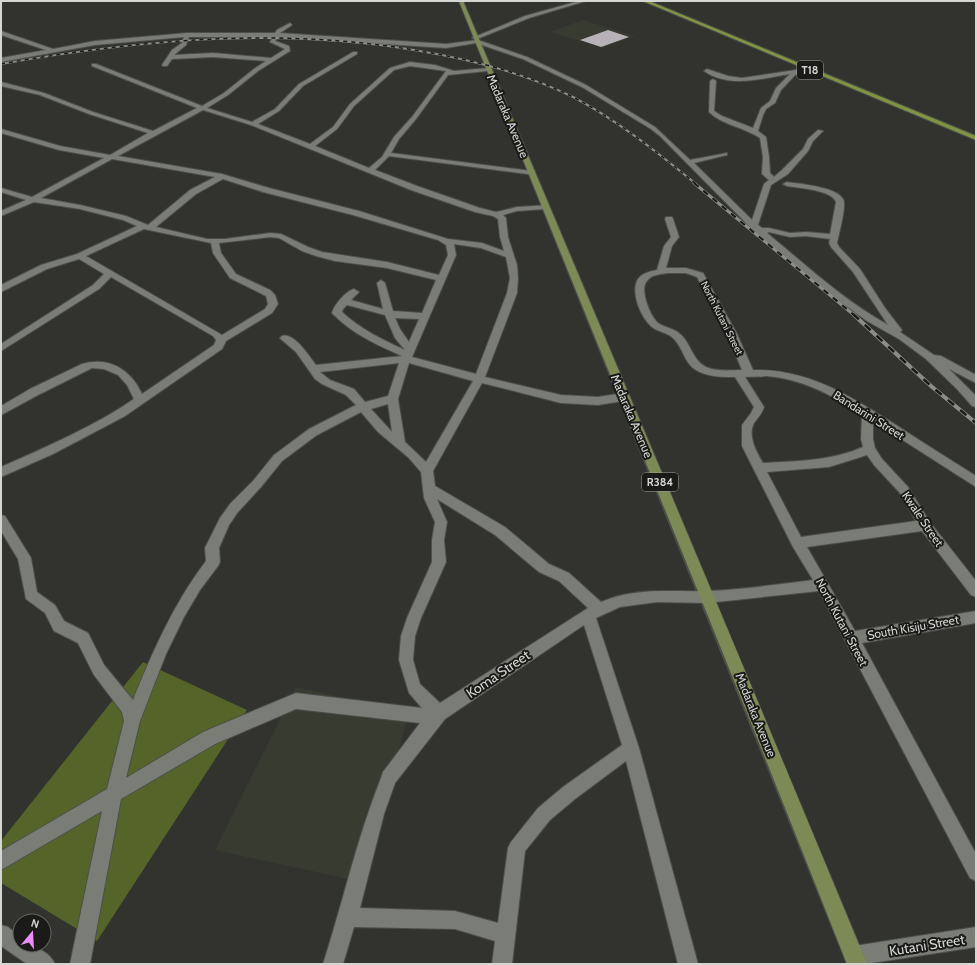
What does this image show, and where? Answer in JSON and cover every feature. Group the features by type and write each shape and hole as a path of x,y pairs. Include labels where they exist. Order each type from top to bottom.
{"highway":[{"name":"T18","path":"645,1 740,39 976,138"}],"main road":[{"name":"Madaraka Avenue","path":"461,1 487,68 532,173 623,397 763,731 855,960"}],"street":[{"path":"1,60 95,43 187,35 276,35 446,46 476,39 527,17 584,1"},
{"path":"1,214 114,156 226,94 256,70 288,50 287,47 273,42 273,38 280,29 290,24"},
{"path":"1,32 52,50"},
{"path":"165,65 174,51 186,42 187,35"},
{"path":"476,39 525,58 584,86 653,128 757,228 834,293 930,357 961,386 976,403"},
{"path":"252,124 277,110 301,85 355,53"},
{"path":"171,57 213,55 271,60"},
{"path":"310,147 335,128 352,105 392,69 410,64 452,71 487,68"},
{"path":"94,65 202,108 252,124 370,171 478,210 496,214 502,218 504,238 511,256 514,278 512,293 479,379 427,471"},
{"path":"707,71 727,78 742,80 807,68"},
{"path":"370,171 387,154 396,138 418,113 445,74 452,71"},
{"path":"755,131 762,111 773,102 778,89 796,71"},
{"path":"713,81 711,111 713,114 755,131 763,136 766,174 773,180"},
{"path":"1,84 42,94 91,113 154,133"},
{"path":"1,131 59,148 114,156 222,176 266,190 356,212 442,238 447,241 452,247 452,255 400,373 393,399 400,444"},
{"path":"757,228 766,188 806,150 810,140 820,131"},
{"path":"387,154 532,173"},
{"path":"689,162 725,154"},
{"path":"1,289 44,267 80,256 146,227 193,192 222,176"},
{"path":"787,184 827,191 838,197 840,202 838,220 833,236 835,247 856,270 885,316 902,337"},
{"path":"1,190 32,199 80,207 126,218 146,227 215,242 270,235 281,236 305,249 319,254 335,258 387,265 442,279"},
{"path":"496,214 517,209 546,207"},
{"path":"661,271 668,246 675,237 669,219"},
{"path":"757,228 790,235 810,234 833,236"},
{"path":"447,241 482,246 511,256"},
{"path":"1,472 49,451 99,426 140,401 218,347 221,340 269,312 273,304 270,295 233,276 217,253 215,242"},
{"path":"80,256 216,334 221,340"},
{"name":"North Kutani Street","path":"706,370 697,366 686,353 675,334 654,324 642,304 640,293 640,282 646,277 661,271 688,270 700,275 731,332 744,373 759,407 756,415 748,425 747,439 748,446 758,468 798,543 823,585 976,872"},
{"path":"1,348 96,287 109,274"},
{"path":"381,283 388,313 408,354"},
{"path":"354,292 338,308 337,313 345,321 408,354 479,379 561,399 598,401 623,397"},
{"path":"344,301 401,316 425,316"},
{"path":"285,338 300,350 319,377 326,382 350,392 382,429 413,455 427,471 433,505 441,522 438,540 439,562 414,618 408,636 406,660 414,688 437,715"},
{"path":"314,369 408,354"},
{"path":"930,357 938,358 976,379"},
{"path":"1,411 86,366 96,364 123,374 130,381 140,401"},
{"name":"Bandarini Street","path":"706,370 767,373 803,379 842,396 976,482"},
{"path":"80,964 114,793 132,721 160,651 179,613 195,586 213,562 212,548 214,541 234,508 257,484 278,458 324,425 362,407 393,399"},
{"path":"758,468 819,465 843,461 869,449 867,413"},
{"name":"Kwale Street","path":"869,449 878,462 904,490 925,525 976,591"},
{"path":"429,488 500,531 544,568 564,576 594,612 688,964"},
{"path":"1,520 24,558 31,595 50,609 59,626 83,638 99,670 129,708 132,721"},
{"path":"798,543 925,525"},
{"name":"Koma Street","path":"333,964 348,917 375,814 389,778 437,715 594,612 618,601 657,596 707,597 823,585"},
{"name":"South Kisiju Street","path":"851,638 976,617"},
{"path":"1,861 209,738 271,710 296,702 437,715"},
{"path":"502,964 517,848 544,814 569,793 631,748"},
{"path":"348,917 427,918 455,920 506,935"},
{"path":"1,934 17,947 45,964"},
{"name":"Kutani Street","path":"855,960 976,937"}],"shaded area":[{"path":"583,20 635,36 603,48 550,32"},
{"path":"296,687 409,712 362,882 215,850"}],"green space":[{"path":"143,662 247,710 97,941 1,883 1,841"}],"building":[{"path":"608,30 629,37 601,47 580,40"}],"railway":[{"path":"1,64 104,48 207,39 311,39 362,43 414,50 475,62 535,80 573,97 621,126 652,148 696,184"},
{"path":"694,183 854,315"},
{"path":"853,314 931,386 976,423"}]}
